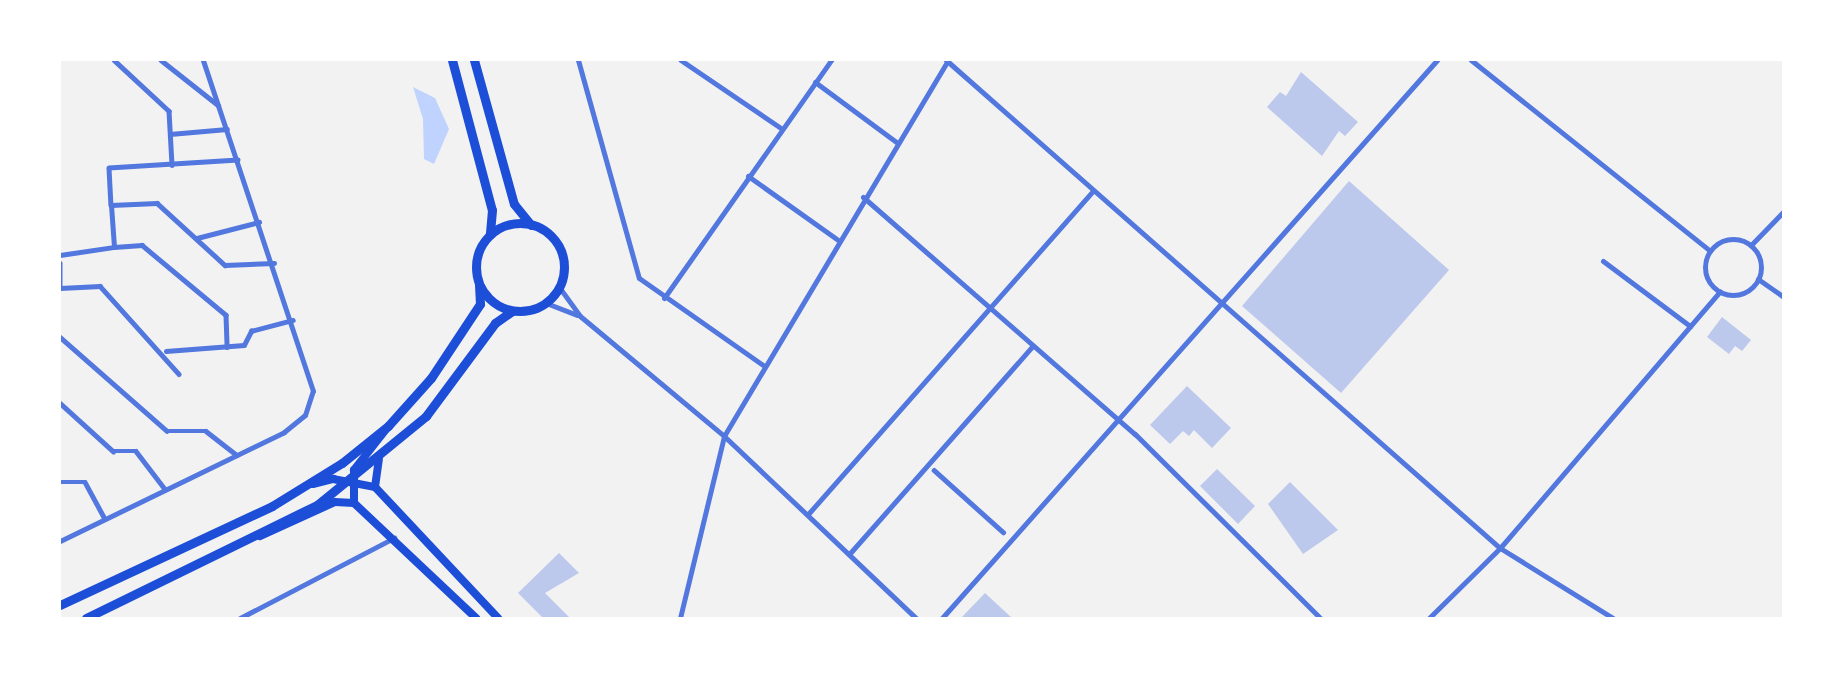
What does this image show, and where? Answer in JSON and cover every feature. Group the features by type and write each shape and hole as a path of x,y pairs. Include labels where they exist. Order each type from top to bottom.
{"main road":[{"path":"452,60 492,210 490,235"},
{"path":"260,536 380,459 426,416 495,323 512,311 546,303 559,287 560,249 531,225 514,204 474,60"},
{"path":"354,503 351,480 358,461 388,426 480,304 477,254 490,235 509,224 531,225"},
{"path":"479,285 496,305 512,311"},
{"path":"60,605 307,487 388,426"},
{"path":"375,487 380,459"},
{"path":"307,487 351,480 375,487 498,618"},
{"path":"86,618 335,502 354,503 476,618"}],"street":[{"path":"114,60 169,111 172,165"},
{"path":"161,60 220,107"},
{"path":"60,541 237,455 305,415 313,391 293,320 203,60"},
{"path":"578,60 635,270 664,298 763,365"},
{"path":"681,60 781,128"},
{"path":"664,298 831,60"},
{"path":"680,618 724,436 763,365 947,60 1092,192 1500,548 1614,618"},
{"path":"942,618 1224,305 1437,60"},
{"path":"1471,60 1710,251"},
{"path":"815,82 896,142"},
{"path":"170,134 227,129"},
{"path":"114,247 109,168 238,160"},
{"path":"748,176 838,240"},
{"path":"808,513 1092,192"},
{"path":"863,197 989,310 1118,420 1320,618"},
{"path":"111,205 157,203 225,265 274,263"},
{"path":"1751,245 1783,211"},
{"path":"195,238 259,222"},
{"path":"1734,239 1751,245 1761,261 1758,279 1746,292 1720,291 1705,269 1710,251 1734,239"},
{"path":"60,255 142,245 226,315 227,347"},
{"path":"1603,261 1690,326"},
{"path":"60,263 60,288 100,286 165,352 179,374"},
{"path":"1758,279 1783,297"},
{"path":"559,287 580,316 724,436 851,552 916,618"},
{"path":"1429,618 1500,548 1720,291"},
{"path":"546,303 580,316"},
{"path":"165,352 244,345 251,331 293,320"},
{"path":"60,337 167,431 206,431 237,455"},
{"path":"851,552 1032,347"},
{"path":"60,403 113,451 136,450 165,489"},
{"path":"934,470 1003,532"},
{"path":"60,482 85,482 105,519"},
{"path":"240,618 394,538"}],"water":[{"path":"413,87 435,98 449,129 434,164 424,159 423,119"}],"building":[{"path":"1301,72 1358,122 1345,136 1339,131 1322,156 1267,107 1280,92 1286,96"},
{"path":"1349,181 1449,270 1341,393 1242,306"},
{"path":"1722,317 1751,340 1742,351 1735,346 1729,354 1707,337"},
{"path":"1187,386 1231,428 1212,448 1194,430 1189,436 1183,431 1170,444 1150,425"},
{"path":"1217,469 1255,506 1238,524 1200,486"},
{"path":"1290,482 1338,530 1303,554 1268,504"},
{"path":"559,553 579,573 545,593 570,618 543,618 518,593"},
{"path":"985,593 1012,618 961,618"}]}
